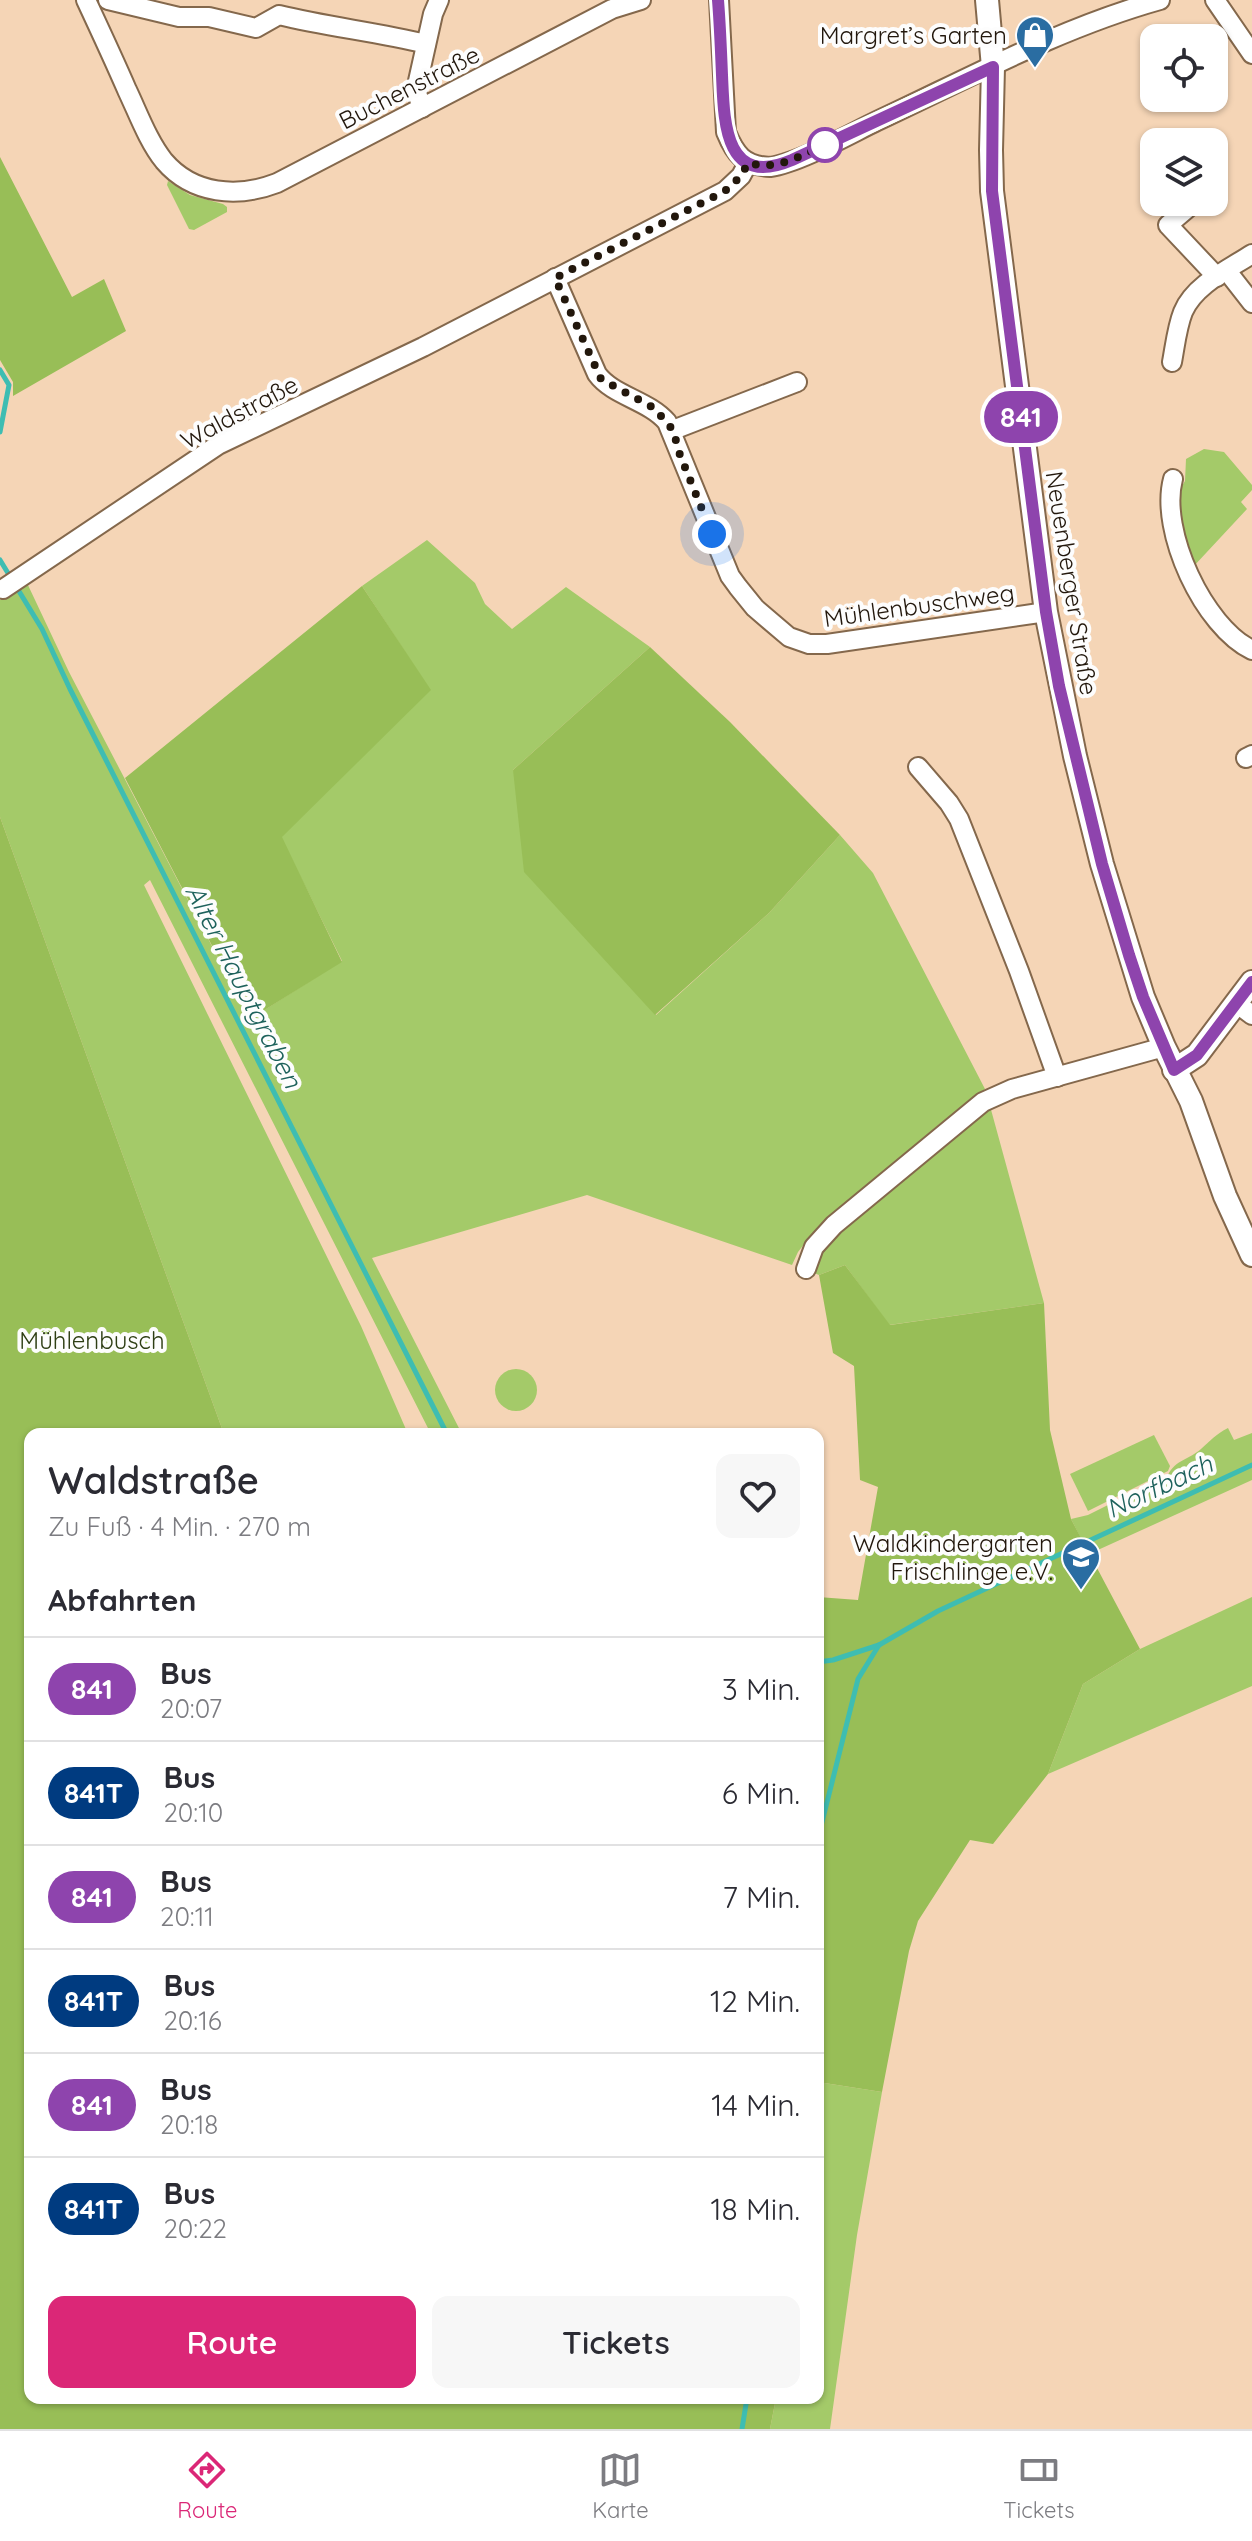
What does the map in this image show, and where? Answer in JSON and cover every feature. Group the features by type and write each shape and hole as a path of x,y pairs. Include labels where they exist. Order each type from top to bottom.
{"street":[{"path":"422,108 416,90 439,0"},
{"name":"Buchenstraße","path":"98,2 160,155 174,170 194,183 217,192 244,193 265,187 612,9 638,0"},
{"path":"719,0 724,123 732,149 748,163 761,166 778,166 1075,27 1160,0"},
{"name":"Neuenberger Straße","path":"987,0 993,67 992,191 1046,612 1064,709 1102,864 1129,955 1164,1047 1191,1101 1225,1196 1252,1255"},
{"path":"1215,0 1252,54"},
{"path":"98,2 179,17 209,17 256,28 279,15 325,26 378,32 426,44"},
{"name":"Waldstraße","path":"3,589 218,445 423,347 725,191 741,176 748,163"},
{"path":"1179,216 1168,225 1252,303"},
{"path":"1172,362 1185,307 1196,293 1252,254"},
{"path":"555,278 601,379 654,408 673,430 797,382"},
{"name":"Mühlenbuschweg","path":"673,430 680,455 730,576 755,608 795,641 827,644 1046,612"},
{"path":"1173,479 1169,502 1174,532 1190,577 1206,606 1228,635 1252,650"},
{"path":"918,767 959,819 1057,1077"},
{"path":"1174,1070 1197,1055 1244,1009 1252,982"},
{"path":"806,1269 814,1247 834,1225 983,1102 1012,1089 1164,1047"}],"green space":[{"path":"0,157 72,297 104,279 126,331 13,396 13,382 0,360"},
{"path":"168,181 190,195 223,204 227,212 194,230 189,229 167,185"},
{"path":"1204,449 1224,452 1252,485 1252,490 1241,502 1247,509 1193,567 1180,531 1175,498 1185,481 1186,459"},
{"path":"427,540 475,583 485,604 512,629 566,587 650,647 513,770 656,1015 769,913 840,835 873,873 985,1089 937,1126 812,1234 792,1265 587,1195 372,1258 459,1428 428,1428 150,880 144,885 361,1326 405,1428 222,1428 0,817 0,600 27,583 69,672 250,1019 342,961 281,837 430,690 362,586"},
{"path":"362,586 431,690 282,837 342,962 250,1019 125,778"},
{"path":"650,647 730,722 840,835 769,913 655,1015 524,872 513,770"},
{"name":"Mühlenbusch","path":"0,817 222,1428 24,1428 24,2404 775,2404 770,2429 0,2429"},
{"path":"990,1106 1044,1303 889,1325 845,1265 819,1275 814,1273 813,1262 821,1248"},
{"path":"845,1265 890,1325 1044,1303 1050,1430 1071,1519 1140,1649 1083,1684 1048,1774 993,1844 970,1840 918,1921 909,1951 882,2092 824,2083 824,1597 858,1600 878,1487 860,1480 854,1366 833,1353 819,1275"},
{"path":"516,1369 531,1375 537,1390 531,1405 516,1411 501,1405 495,1390 501,1375"},
{"path":"1228,1428 1234,1440 1252,1433 1252,1480 1089,1554 1071,1519 1088,1515 1168,1475 1179,1463"},
{"path":"1154,1435 1170,1466 1168,1471 1088,1511 1070,1474"},
{"path":"1252,1597 1252,1686 1048,1774 1083,1684 1140,1649"},
{"path":"824,2083 882,2092 857,2235 830,2429 770,2429 775,2404 824,2404"}],"waterway":[{"path":"0,370 9,385 0,432"},
{"name":"Alter Hauptgraben","path":"0,560 42,629 444,1428"},
{"name":"Norfbach","path":"824,1814 858,1679 879,1645 938,1611 1252,1465"},
{"name":"Alter Hauptgraben","path":"824,1661 879,1645"},
{"name":"Norfbach","path":"742,2429 746,2404"}],"bus line":[{"name":"841","path":"718,0 724,123 732,149 748,163 778,166 993,67 992,191 1046,612 1059,686 1102,864 1129,955 1174,1070 1192,1061 1252,982"}],"place":[{"name":"Margret’s Garten","path":"1035,69"},
{"name":"Waldkindergarten Frischlinge e.V.","path":"1081,1591"}],"route":[{"path":"712,534 673,430 654,408 606,384 597,374 555,278 725,191 734,185 748,163 778,166 825,145"}]}
